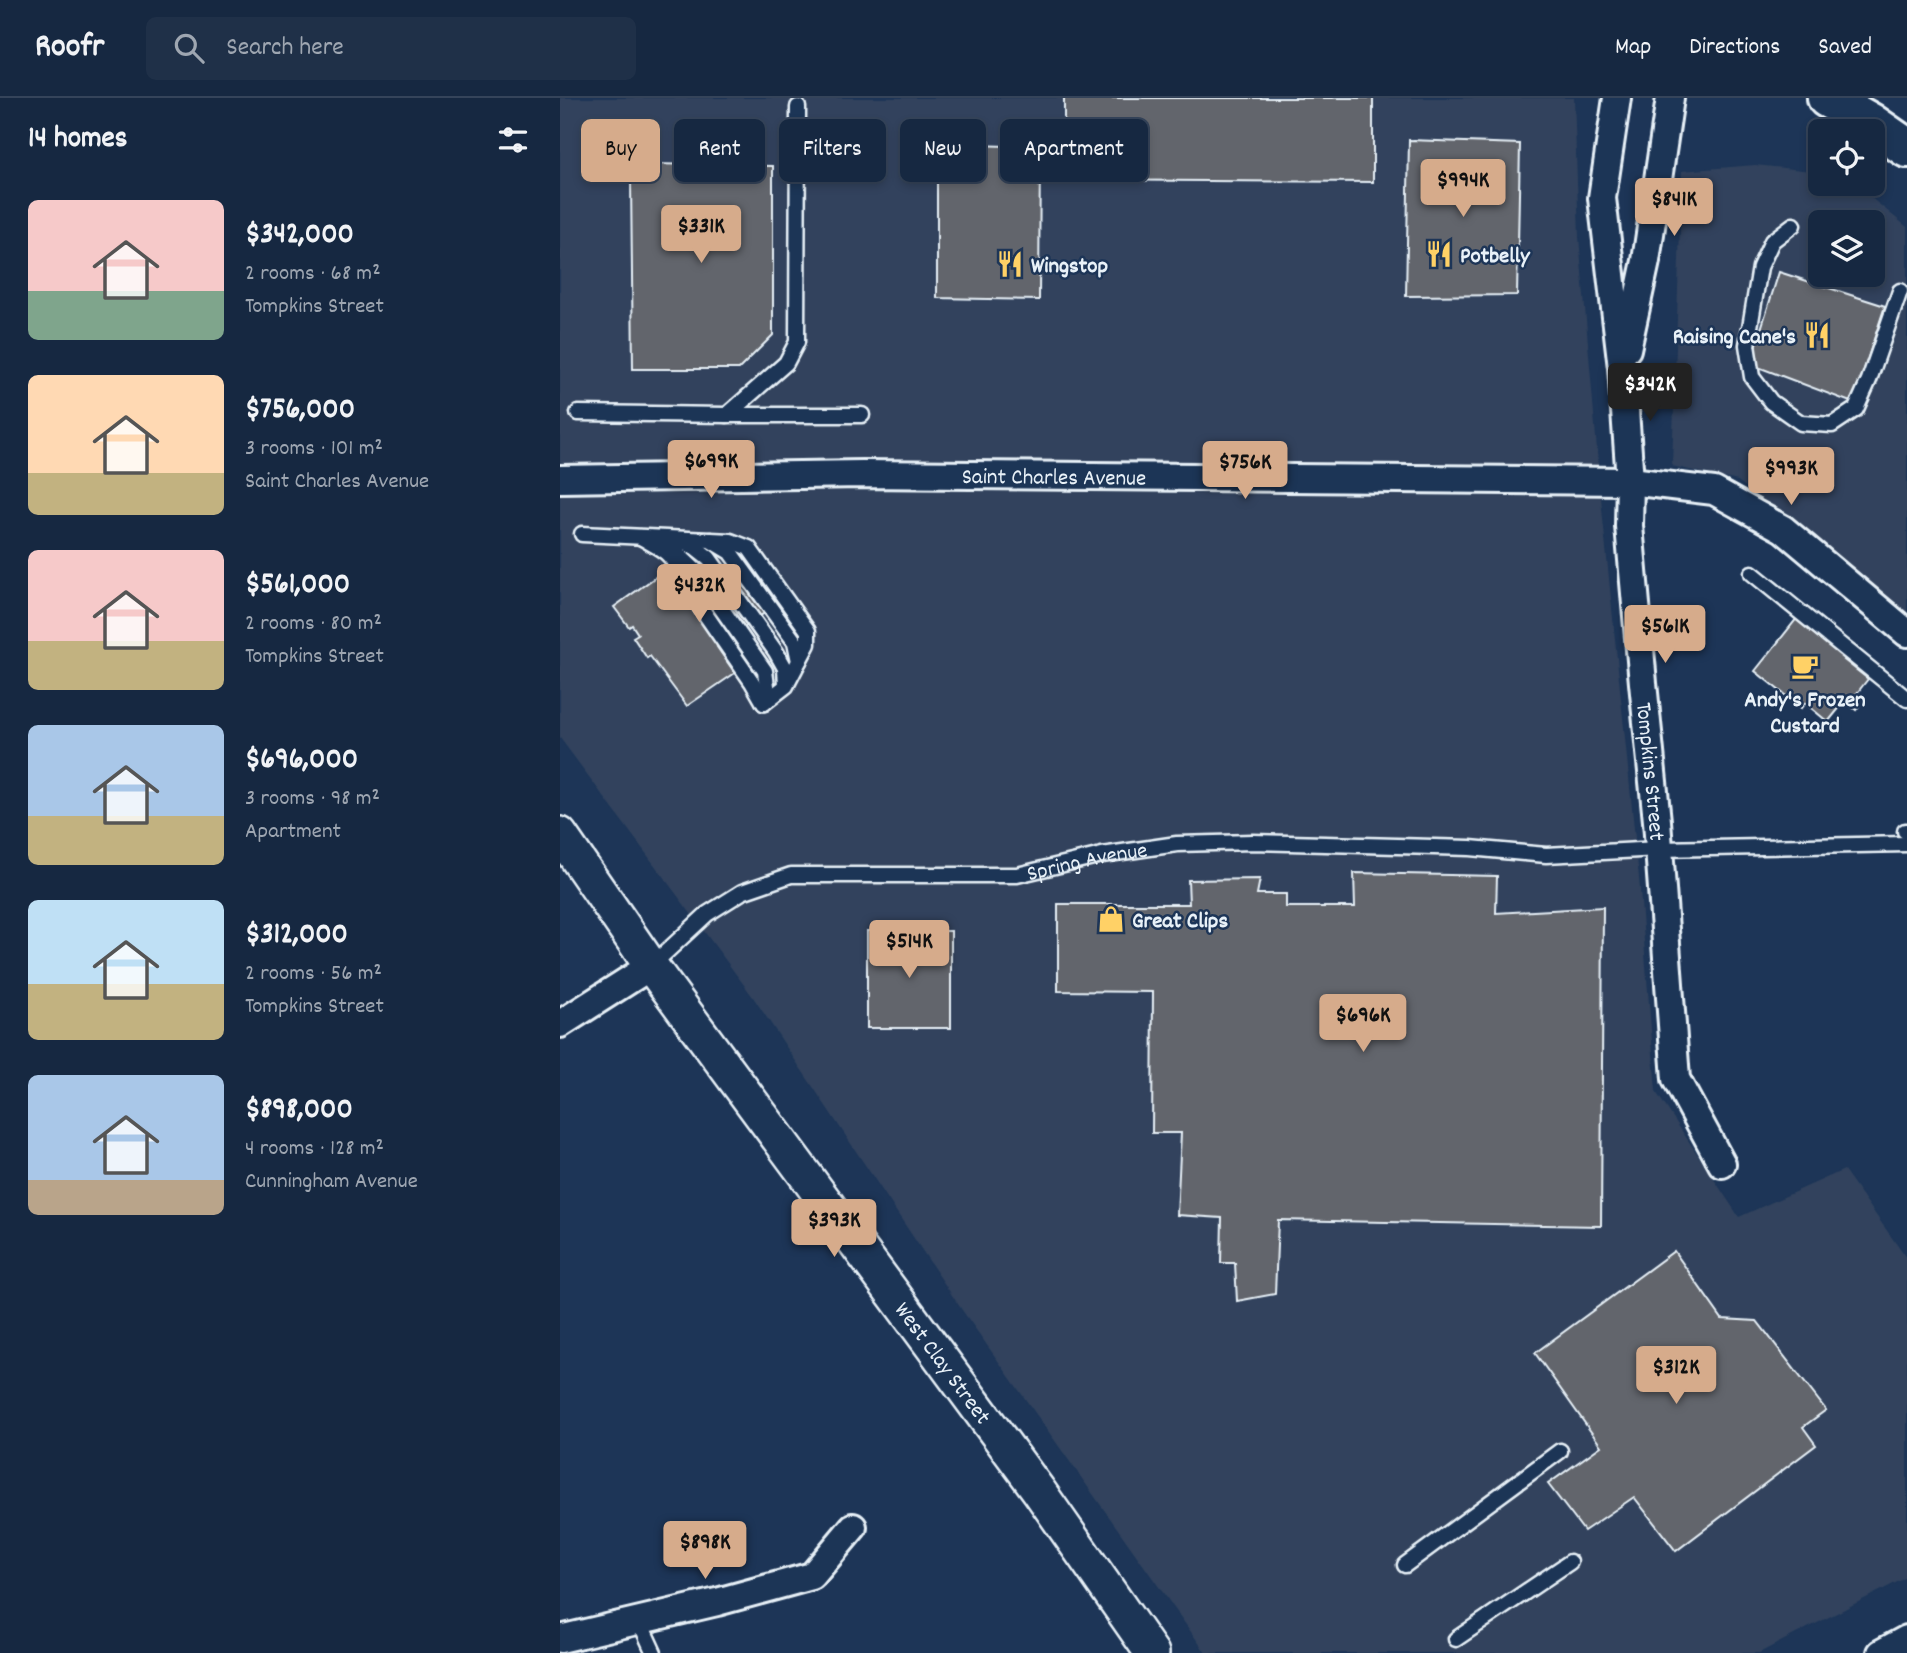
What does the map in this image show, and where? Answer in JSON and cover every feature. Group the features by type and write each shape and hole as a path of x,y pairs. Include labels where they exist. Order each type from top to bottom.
{"main road":[{"path":"1827,98 1871,123 1907,148"}],"street":[{"name":"Tompkins Street","path":"1618,98 1602,198 1622,368 1630,481 1629,526 1659,849 1676,1079 1721,1164"},
{"name":"Tompkins Street","path":"1622,368 1646,261 1670,98"},
{"name":"Saint Charles Avenue","path":"560,479 862,474 1630,481 1714,491 1783,529 1907,633"},
{"name":"West Clay Street","path":"560,834 651,966 1032,1481 1153,1653"},
{"name":"Spring Avenue","path":"560,1024 651,966"},
{"path":"560,1639 718,1602 813,1576 853,1527"},
{"path":"1881,1653 1907,1639"}],"lane":[{"path":"727,415 786,363 797,342 798,107"},
{"path":"1793,225 1772,241 1760,267 1747,345 1752,377 1771,402 1801,423 1832,425 1856,409 1900,291"},
{"path":"578,413 862,415"},
{"path":"582,534 653,537 710,540 730,552 795,642 799,661 786,686 764,703 767,686 765,671 694,569 677,553 653,537"},
{"path":"653,537 695,547 709,558 776,652 785,668 786,686"},
{"path":"1752,573 1907,699"},
{"name":"Spring Avenue","path":"651,966 707,914 742,892 791,875 1017,875 1101,855 1177,844 1234,842 1470,848 1546,855 1757,847 1906,835"},
{"path":"1405,1565 1560,1451"},
{"path":"1456,1639 1570,1562"},
{"path":"639,1620 654,1653"}],"shaded area":[{"path":"560,98 1574,98 1579,237 1602,509 1639,878 1656,1092 1739,1217 1844,1170 1907,1259 1907,1577 1759,1653 1206,1653 962,1310 753,997 560,738"},
{"path":"1755,165 1808,171 1808,196 1869,196 1907,227 1907,615 1738,481 1672,466 1682,171"}],"building":[{"path":"1064,98 1373,98 1373,182 1148,181 1148,119 1064,119"},
{"path":"1409,140 1520,144 1517,295 1406,296"},
{"path":"986,145 1000,146 1000,182 1040,182 1039,300 937,298 937,182 986,182"},
{"path":"660,164 674,164 674,182 765,182 765,166 773,166 773,335 739,369 633,369 631,182 660,182"},
{"name":"Raising Cane's","path":"1779,272 1808,281 1808,287 1826,287 1885,306 1853,403 1750,364"},
{"path":"757,553 788,596 717,647 735,673 687,706 650,656 647,658 633,637 638,634 632,625 629,627 614,607 664,571 687,604"},
{"name":"Andy's Frozen Custard","path":"1798,617 1847,656 1844,660 1868,679 1857,693 1864,699 1856,710 1845,701 1828,722 1805,703 1801,708 1755,671"},
{"path":"1354,873 1497,876 1496,913 1603,907 1601,1226 1278,1220 1275,1294 1237,1301 1235,1263 1221,1263 1222,1218 1177,1215 1181,1133 1152,1133 1153,992 1058,991 1058,904 1189,904 1188,880 1260,879 1257,894 1286,894 1286,907 1355,907"},
{"path":"867,931 951,931 951,1028 867,1028"},
{"path":"1674,1251 1722,1319 1757,1321 1826,1410 1803,1427 1816,1445 1676,1551 1634,1497 1584,1531 1548,1484 1601,1446 1535,1353"}],"place":[{"name":"Potbelly","path":"1439,254"},
{"name":"Wingstop","path":"1010,264"},
{"name":"Raising Cane's","path":"1817,335"},
{"name":"Andy's Frozen Custard","path":"1805,666"},
{"name":"Great Clips","path":"1111,919"}]}
